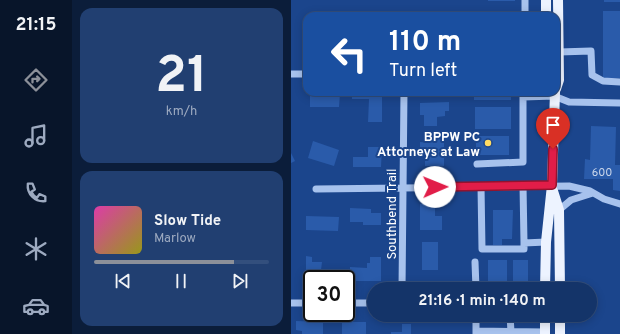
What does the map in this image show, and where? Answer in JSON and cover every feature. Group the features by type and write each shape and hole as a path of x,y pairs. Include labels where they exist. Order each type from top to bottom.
{"main road":[{"path":"546,0 546,12"},
{"path":"558,0 558,12"},
{"path":"545,282 546,242 552,185 554,96"},
{"path":"552,185 559,210 559,282"},
{"path":"545,322 545,333"},
{"path":"560,322 560,334"}],"street":[{"path":"525,0 525,12"},
{"path":"560,52 591,50 592,75 603,81 620,82"},
{"path":"291,74 303,74"},
{"name":"Southbend Trail","path":"402,282 404,96"},
{"path":"477,164 523,162 523,96"},
{"path":"560,96 569,102 620,102"},
{"path":"316,189 552,185 569,186 593,193 620,204"},
{"path":"481,186 482,249 525,249 523,186"},
{"path":"559,210 571,200 593,193"},
{"path":"524,243 546,242"},
{"path":"475,262 475,282"},
{"path":"291,303 303,303"},
{"path":"355,303 367,303"},
{"path":"476,322 476,333 545,333"},
{"path":"510,322 511,332"}],"building":[{"path":"515,0 515,1 488,1"},
{"path":"604,0 620,0 620,2 604,2"},
{"path":"603,11 620,11 620,78 603,78"},
{"path":"310,96 340,96 339,107 310,107"},
{"path":"352,96 382,96 382,122 368,122 369,99 352,99"},
{"path":"474,96 511,96 511,100 474,100"},
{"path":"449,102 449,111 445,111 445,116 437,117 437,126 424,126 424,115 420,115 420,103"},
{"path":"475,107 511,107 511,129 475,129"},
{"path":"591,126 616,127 615,165 620,165 620,191 613,190 613,179 584,179 585,159 590,160"},
{"path":"476,136 509,136 509,155 476,155"},
{"path":"430,138 444,138 444,166 425,166 425,153 420,153 420,142 430,143"},
{"path":"313,141 339,150 334,166 308,158"},
{"path":"368,147 382,147 381,167 353,167 353,157 368,157"},
{"path":"291,153 295,161 291,163"},
{"path":"420,204 435,204 435,216 442,216 442,230 420,230"},
{"path":"350,208 371,209 371,213 381,213 381,225 363,225 363,222 350,222"},
{"path":"493,210 513,210 512,239 502,239 502,245 493,245"},
{"path":"306,216 339,217 338,231 306,230"},
{"path":"422,242 438,242 438,270 422,270"},
{"path":"306,256 312,257 312,262 322,262 321,270 306,270"},
{"path":"370,257 381,257 381,281 355,281 355,270 350,270 350,267 367,268 367,263 370,263"},
{"path":"488,260 507,260 507,282 488,282"},
{"path":"513,260 528,260 528,282 513,282"},
{"path":"296,321 323,322 323,334 302,334 302,331 296,330"},
{"path":"342,322 366,322 366,334 342,334"},
{"path":"402,324 411,324 411,334 391,334 391,332 402,332"}],"place":[{"name":"BPPW PC Attorneys at Law","path":"488,143"}],"route":[{"path":"435,187 552,185 553,149"}]}
